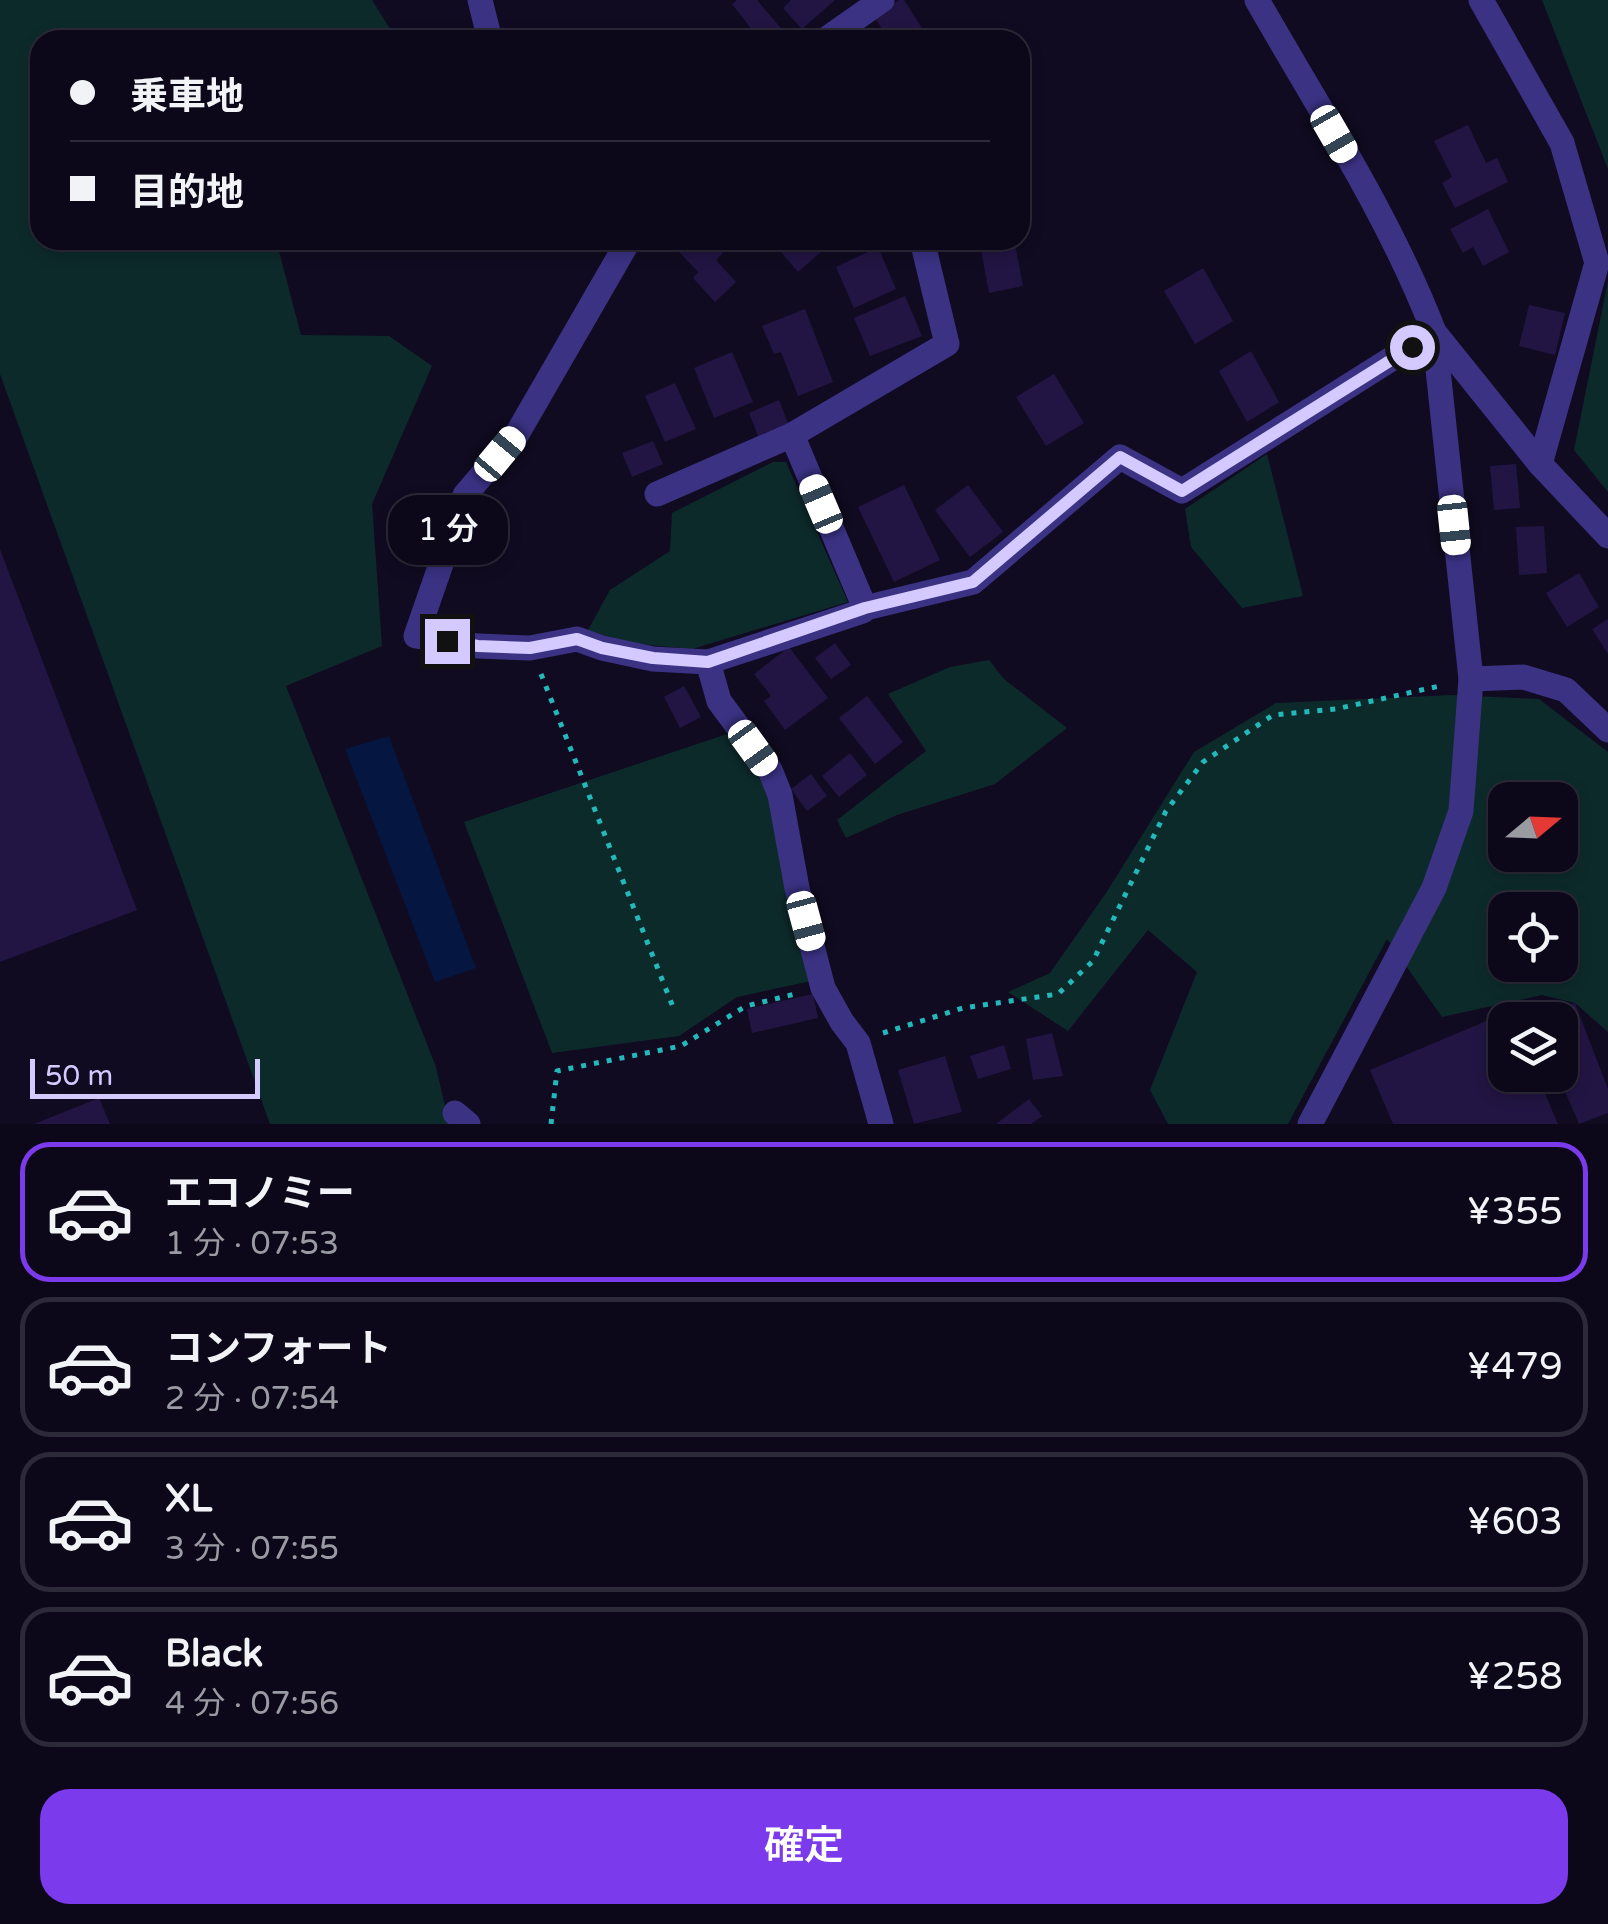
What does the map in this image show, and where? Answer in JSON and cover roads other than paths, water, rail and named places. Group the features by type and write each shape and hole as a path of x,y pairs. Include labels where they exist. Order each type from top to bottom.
{"street":[{"path":"480,0 488,30"},
{"path":"839,30 882,0"},
{"path":"1258,0 1392,235 1434,332 1471,679 1461,811 1445,858 1434,888 1310,1124"},
{"path":"1481,0 1562,143 1597,263 1540,464"},
{"path":"623,250 517,434 465,496 416,636 478,646 530,648 577,639 653,658 708,662 865,608 973,582 1120,457 1182,491 1434,332"},
{"path":"657,494 792,434 947,344 924,250"},
{"path":"1434,332 1540,464 1608,536"},
{"path":"792,434 865,608"},
{"path":"708,662 719,701 770,770 780,795 797,888 824,988 858,1043 881,1124"},
{"path":"1471,679 1523,676 1566,690 1608,730"}],"water":[{"path":"389,736 476,968 435,982 345,749"}]}
